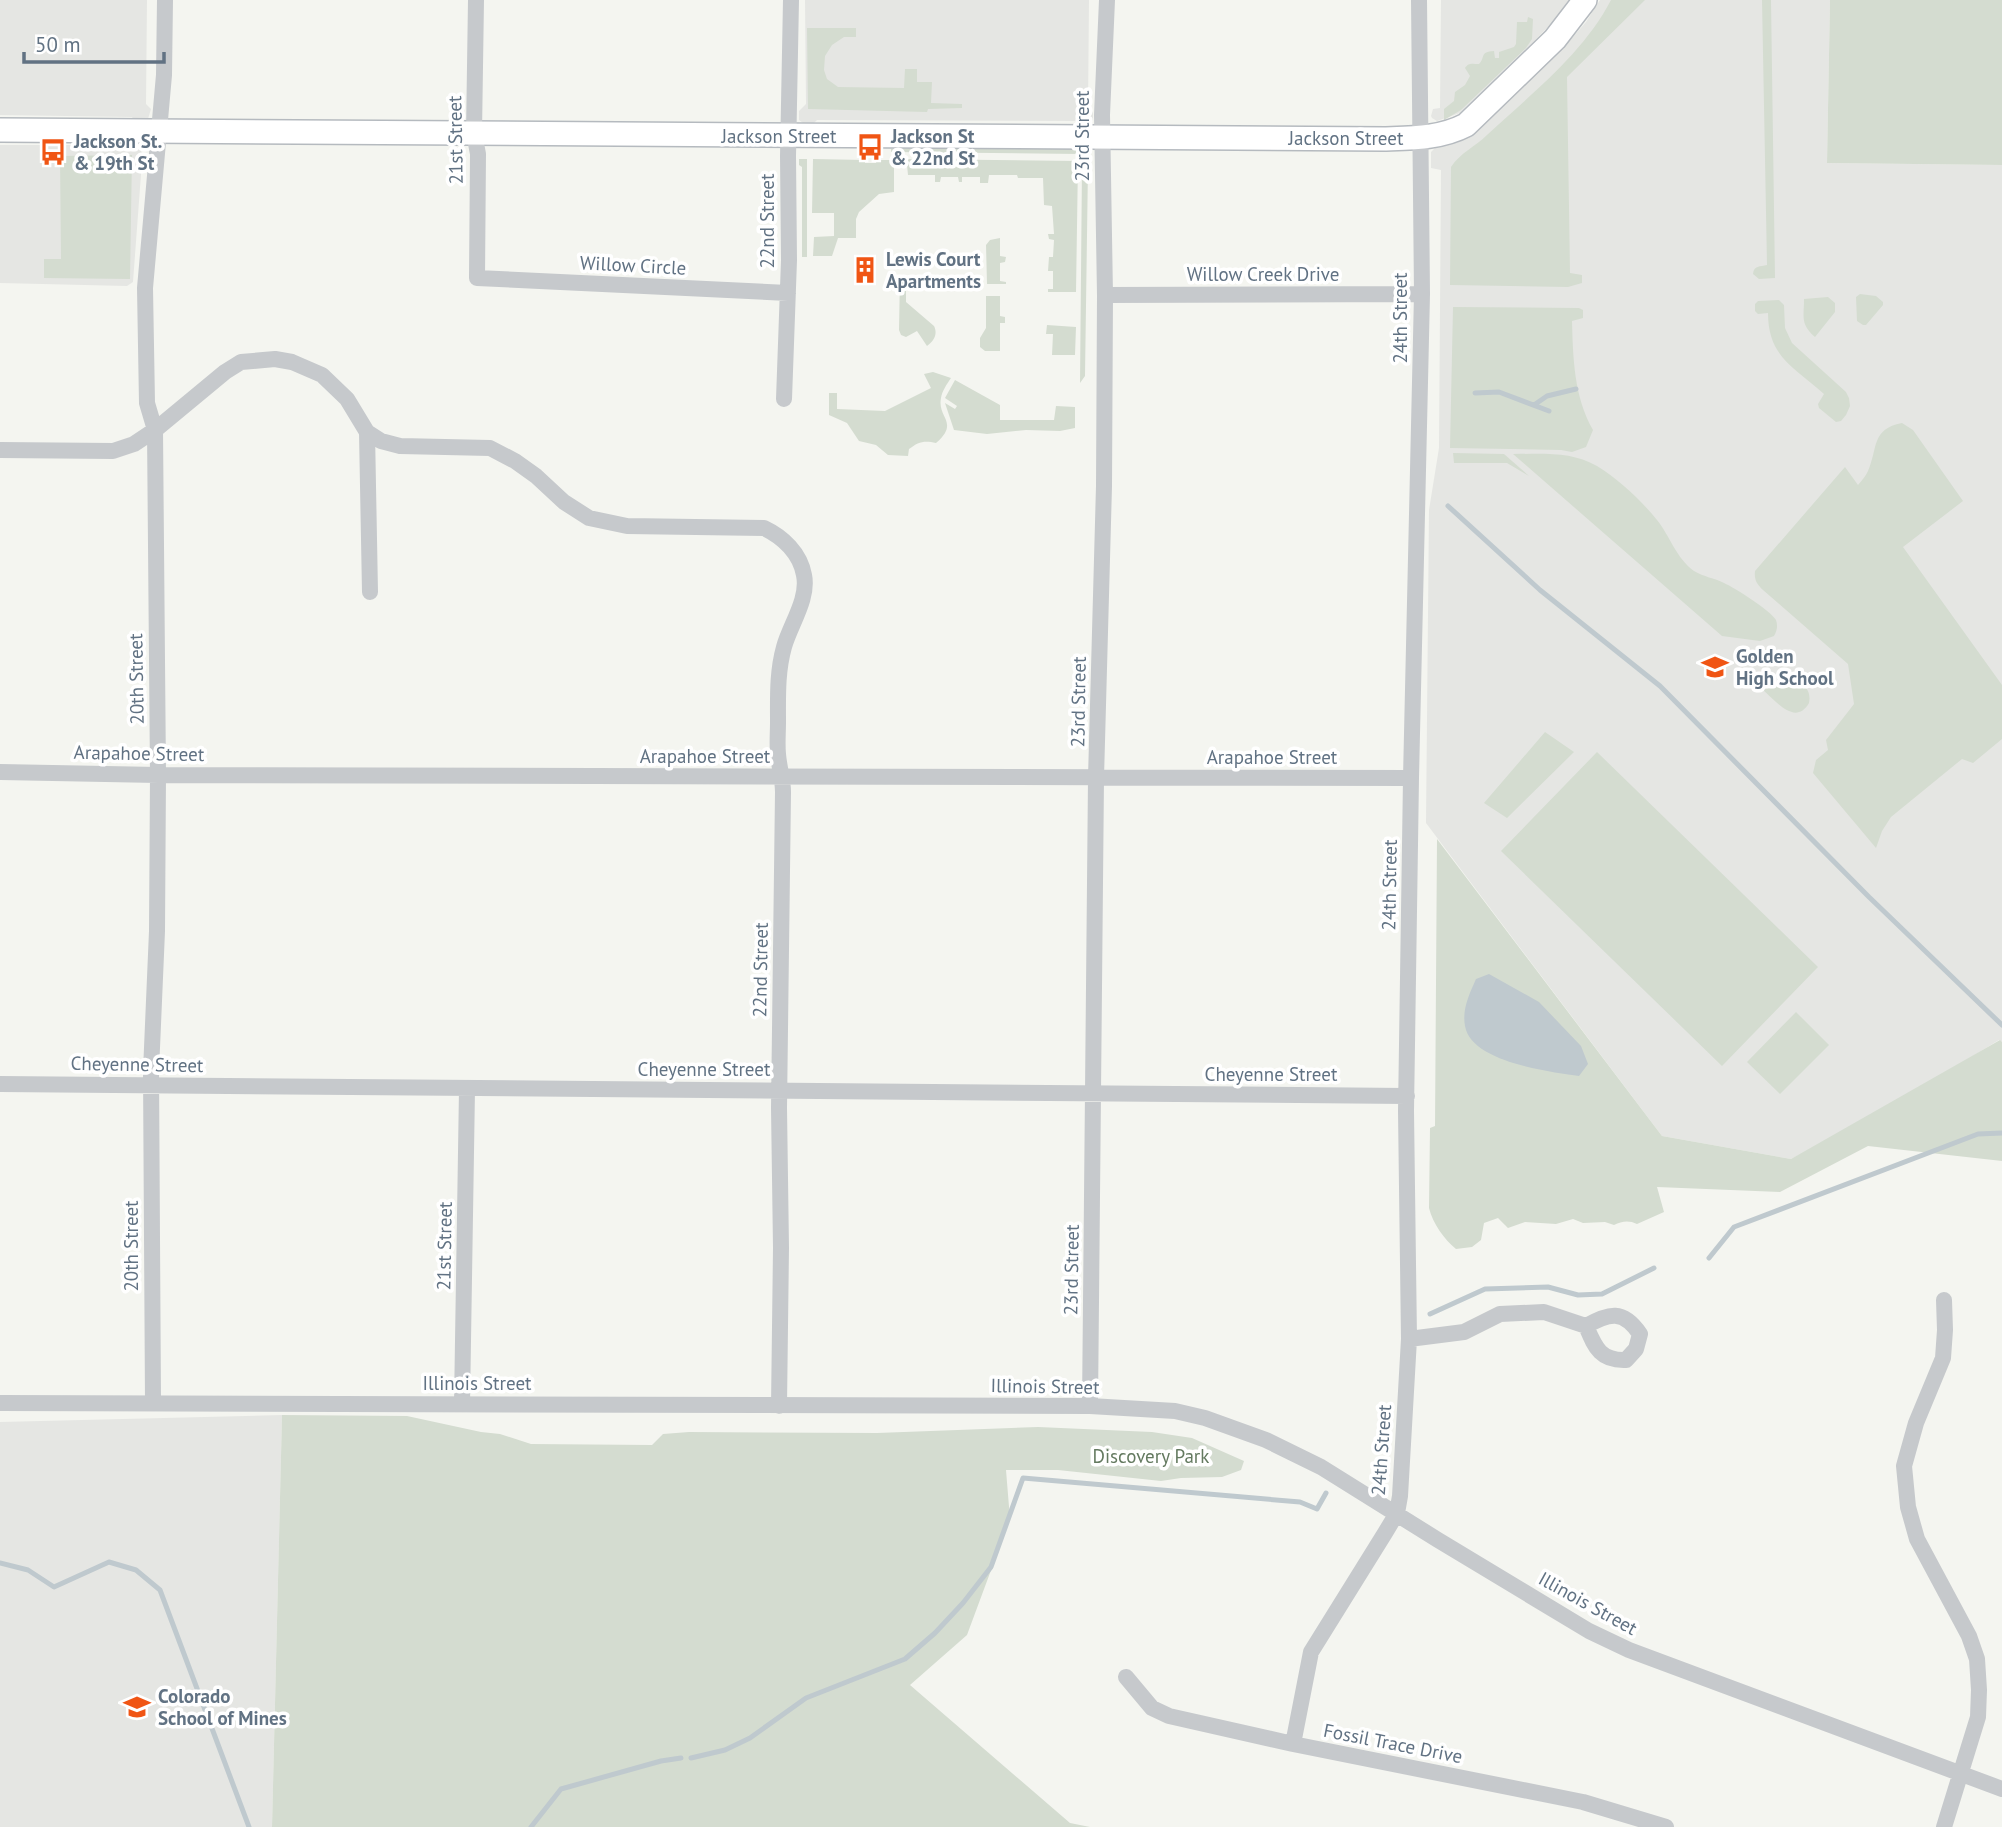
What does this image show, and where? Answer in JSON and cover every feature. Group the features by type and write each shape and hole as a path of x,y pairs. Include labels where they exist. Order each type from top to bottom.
{"main road":[{"name":"Jackson Street","path":"0,130 1420,138 1442,134 1466,125 1555,39 1585,0"}],"street":[{"name":"20th Street","path":"153,1402 152,1085 158,775 155,430 147,403 145,288 164,75 165,0"},
{"name":"21st Street","path":"476,0 474,132 478,154 477,278"},
{"name":"22nd Street","path":"785,399 791,0"},
{"name":"23rd Street","path":"1090,1406 1096,778 1104,486 1102,136 1107,0"},
{"name":"24th Street","path":"1293,1744 1311,1652 1397,1513 1400,1496 1409,1339 1407,1096 1422,294 1419,0"},
{"name":"Willow Circle","path":"477,278 788,293"},
{"name":"Willow Creek Drive","path":"1105,295 1422,294"},
{"path":"0,450 113,451 134,444 155,430 225,372 242,362 275,359 292,362 322,375 347,398 368,432 369,592"},
{"name":"22nd Street","path":"368,432 381,442 400,446 490,448 515,461 564,502 589,517 627,526 764,528 788,544 800,563 805,577 804,594 784,645 779,670 778,755 783,778 779,1406"},
{"name":"Arapahoe Street","path":"0,772 783,778 1411,778"},
{"name":"Cheyenne Street","path":"0,1084 1407,1096"},
{"name":"21st Street","path":"462,1404 467,1089"},
{"path":"1944,1300 1943,1358 1916,1423 1904,1466 1908,1507 1917,1539 1969,1636 1977,1659 1978,1717 1944,1827"},
{"path":"1409,1339 1465,1332 1500,1314 1544,1312 1586,1326"},
{"name":"Illinois Street","path":"0,1403 1090,1406 1175,1411 1235,1428 1321,1467 1589,1631 1629,1650 2002,1789"},
{"name":"Fossil Trace Drive","path":"1126,1677 1152,1708 1168,1716 1583,1802 1666,1827"}],"shaded area":[{"path":"0,0 147,0 146,104 151,109 148,119 144,122 135,121 132,117 0,115"},
{"path":"805,0 1089,0 1088,108 1093,112 1093,120 1088,125 1081,126 1075,121 817,120 813,124 803,123 799,120 799,111 806,104"},
{"path":"1441,0 1571,0 1519,57 1460,113 1437,121 1431,116 1433,109 1440,108"},
{"name":"Golden High School","path":"1600,0 1830,0 1827,163 2002,165 2002,1042 1999,1040 1858,1126 1791,1159 1662,1136 1426,823 1429,510 1439,448 1441,170 1431,168 1431,152 1436,147 1459,142 1469,135 1572,38"},
{"path":"0,145 139,147 142,161 133,282 127,286 0,283"},
{"path":"1489,974 1539,1002 1581,1046 1588,1064 1579,1076 1513,1063 1496,1057 1470,1038 1464,1020 1467,1002 1476,979"},
{"name":"Colorado School of Mines","path":"282,1415 272,1827 0,1827 0,1422"}],"green space":[{"path":"1611,0 1645,0 1567,77 1570,273 1582,275 1582,283 1568,287 1450,285 1451,167 1571,56"},
{"path":"1762,0 1771,0 1775,278 1759,279 1753,274 1755,269 1767,265"},
{"path":"1830,0 2002,0 2002,165 1827,163"},
{"path":"1528,17 1533,19 1532,39 1526,48 1461,110 1444,120 1444,109 1454,101 1455,92 1465,85 1470,76 1466,66 1479,64 1486,52 1494,51 1495,58 1499,58 1499,52 1514,47 1517,22 1527,22"},
{"path":"807,28 856,28 856,37 844,37 832,45 825,56 824,70 827,79 838,87 904,88 905,69 917,69 917,82 932,82 931,103 962,104 962,108 928,109 927,112 808,109"},
{"path":"891,149 1080,149 1080,154 891,152"},
{"path":"132,155 130,279 44,278 44,259 61,259 60,156"},
{"path":"799,159 807,159 807,257 802,257 802,167 799,165"},
{"path":"813,159 865,160 865,163 894,160 894,192 879,194 859,212 856,219 856,238 838,238 832,256 813,256 814,237 834,236 834,213 812,213"},
{"path":"903,159 1078,161 1076,292 1048,292 1048,289 1053,289 1053,271 1048,271 1049,257 1053,257 1054,240 1049,239 1048,234 1054,234 1052,206 1044,205 1043,178 989,175 988,183 980,183 980,177 962,177 962,182 959,182 958,177 941,177 940,182 935,182 935,175 908,175 907,165 902,165"},
{"path":"1082,166 1088,166 1085,376 1080,383"},
{"path":"1000,238 1000,256 1006,257 1005,262 1000,263 1000,281 1006,284 987,284 986,245 990,240"},
{"path":"900,276 906,276 906,302 934,326 935,337 927,346 917,331 906,337 901,335 899,330"},
{"path":"1860,294 1876,296 1883,302 1866,325 1857,321 1856,297"},
{"path":"986,296 1000,296 1000,316 1005,317 1005,323 1000,323 1000,351 985,351 980,347 980,338 986,328"},
{"path":"1828,297 1835,303 1835,312 1815,337 1805,324 1804,299"},
{"path":"1779,300 1784,305 1785,328 1792,343 1846,392 1850,406 1841,421 1836,422 1819,408 1818,404 1824,394 1793,368 1778,351 1769,328 1768,313 1758,314 1755,311 1758,301"},
{"path":"1453,307 1583,310 1583,318 1572,321 1578,391 1593,430 1586,447 1572,452 1450,448"},
{"path":"1047,325 1076,327 1075,355 1052,355 1053,334 1046,334"},
{"path":"933,372 951,378 941,398 946,430 936,443 918,443 909,449 908,456 888,455 876,445 859,441 847,423 829,415 829,393 837,393 837,409 885,411 931,388 924,374"},
{"path":"955,380 1000,405 1000,420 1054,420 1056,406 1075,407 1075,428 987,434 954,430 945,403 955,409 957,406 945,398"},
{"path":"1902,423 1913,430 1963,501 1903,547 2002,685 2002,739 1973,763 1962,759 1891,817 1876,848 1813,773 1816,760 1828,750 1826,740 1854,704 1848,664 1763,590 1756,582 1755,571 1845,467 1858,485 1868,471 1880,435 1892,426"},
{"path":"1453,453 1504,454 1529,476 1507,463 1454,463"},
{"path":"1513,454 1567,456 1587,461 1605,471 1651,512 1688,566 1736,589 1772,616 1777,624 1774,636 1760,641 1722,636"},
{"path":"1763,683 1801,684 1809,693 1809,703 1803,710 1791,712 1762,689"},
{"path":"1545,732 1574,752 1507,818 1484,803"},
{"path":"1597,752 1818,967 1722,1066 1501,851"},
{"path":"1437,839 1662,1136 1791,1159 2000,1040 2002,1161 1868,1146 1780,1192 1657,1187 1664,1212 1637,1224 1583,1223 1573,1219 1556,1224 1525,1222 1508,1228 1498,1218 1484,1223 1481,1240 1472,1247 1456,1249 1440,1231 1429,1208 1430,1128 1435,1126"},
{"path":"1796,1012 1829,1045 1780,1094 1747,1062"},
{"name":"Discovery Park","path":"282,1415 407,1416 500,1434 531,1444 652,1445 663,1434 689,1432 877,1433 1038,1427 1152,1432 1192,1438 1244,1461 1241,1470 1222,1477 1161,1481 1058,1470 1006,1470 1010,1519 967,1635 910,1685 1070,1823 1090,1827 272,1827"}],"waterway":[{"path":"1534,405 1547,396 1576,389"},
{"path":"1475,393 1499,392 1549,411"},
{"path":"1448,506 1540,590 1660,686 1869,897 2002,1025"},
{"path":"1709,1258 1734,1227 1978,1134 2002,1133"},
{"path":"1430,1314 1485,1289 1548,1287 1578,1295 1602,1294 1654,1268"},
{"path":"691,1758 725,1750 750,1738 806,1698 905,1659 935,1633 991,1567 1023,1478 1300,1502 1317,1509 1326,1493"},
{"path":"0,1563 28,1570 54,1587 109,1562 136,1570 160,1590 249,1827"},
{"path":"531,1827 561,1789 681,1758"}],"place":[{"name":"Jackson St & 22nd St","path":"870,147"},
{"name":"Jackson St. & 19th St","path":"53,152"},
{"name":"Lewis Court Apartments","path":"865,270"},
{"name":"Golden High School","path":"1715,667"},
{"name":"Colorado School of Mines","path":"137,1707"}]}
